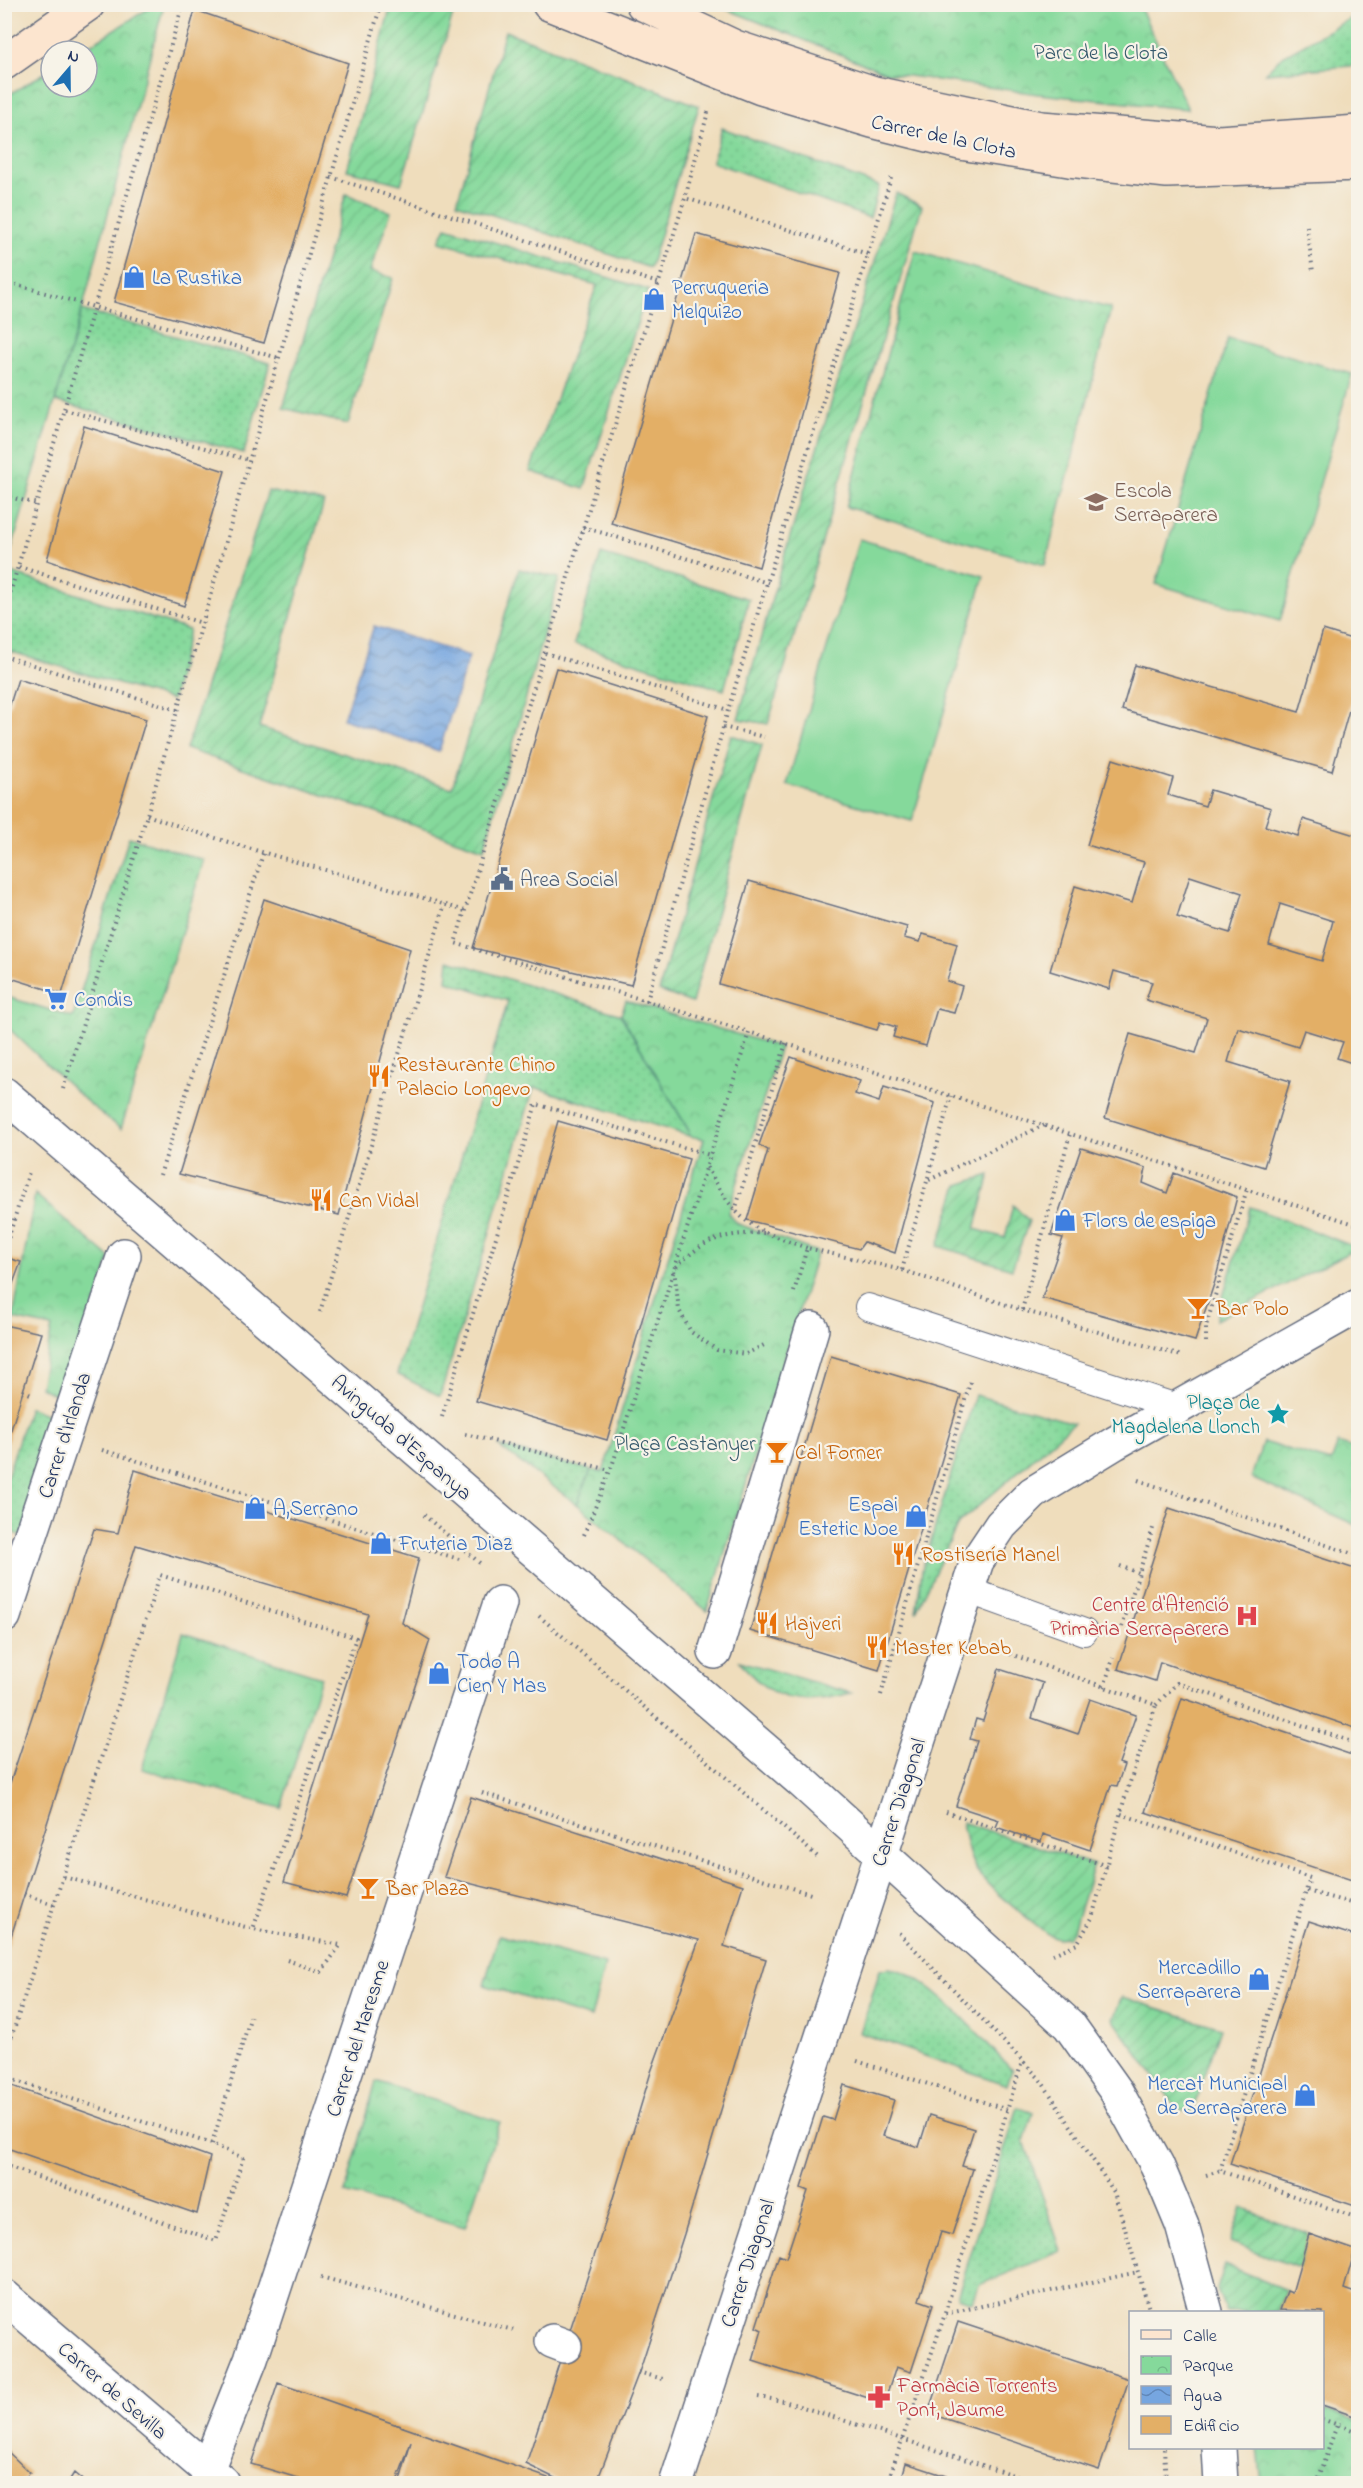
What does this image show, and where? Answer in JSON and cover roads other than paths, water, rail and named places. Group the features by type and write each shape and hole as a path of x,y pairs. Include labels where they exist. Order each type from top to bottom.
{"street":[{"path":"4,63 88,4"},
{"name":"Carrer de la Clota","path":"549,4 760,88 872,121 960,143 1069,160 1167,171 1359,164"},
{"name":"Carrer de la Clota","path":"643,4 735,47 874,93 1041,128 1219,142 1359,132"},
{"name":"Avinguda d'Espanya","path":"4,1094 800,1780 1069,2025 1116,2091 1156,2165 1182,2225 1205,2311"},
{"name":"Carrer d'Irlanda","path":"4,1616 124,1255"},
{"name":"Carrer Diagonal","path":"676,2484 977,1561 1001,1525 1033,1493 1115,1443 1359,1306"},
{"path":"715,1652 812,1329"},
{"name":"Carrer del Maresme","path":"215,2477 251,2359 500,1603"},
{"name":"Carrer de Sevilla","path":"4,2296 215,2477"},
{"path":"1219,2449 1221,2484"}],"lane":[{"path":"868,1307 1180,1408"},
{"path":"967,1590 1084,1632"}],"water":[{"path":"374,626 469,656 439,751 343,719"}],"place":[{"name":"La Rustika","path":"134,277"},
{"name":"Perruqueria Melquizo","path":"654,299"},
{"name":"Escola Serraparera","path":"1096,502"},
{"name":"Area Social","path":"502,879"},
{"name":"Condis","path":"56,999"},
{"name":"Restaurante Chino Palacio Longevo","path":"379,1076"},
{"name":"Can Vidal","path":"321,1200"},
{"name":"Flors de espiga","path":"1065,1220"},
{"name":"Bar Polo","path":"1198,1308"},
{"name":"Plaça de Magdalena Llonch","path":"1278,1414"},
{"name":"Cal Forner","path":"777,1452"},
{"name":"A,Serrano","path":"255,1508"},
{"name":"Espai Estetic Noe","path":"916,1516"},
{"name":"Fruteria Diaz","path":"381,1543"},
{"name":"Rostisería Manel","path":"903,1554"},
{"name":"Centre d'Atenció Primària Serraparera","path":"1247,1616"},
{"name":"Hajveri","path":"767,1623"},
{"name":"Master Kebab","path":"877,1647"},
{"name":"Todo A Cien Y Mas","path":"439,1673"},
{"name":"Bar Plaza","path":"368,1888"},
{"name":"Mercadillo Serraparera","path":"1259,1979"},
{"name":"Mercat Municipal de Serraparera","path":"1305,2095"},
{"name":"Farmàcia Torrents Pont, Jaume","path":"879,2397"}],"park label":[{"name":"Parc de la Clota","path":"1101,52"},
{"name":"Plaça Castanyer","path":"685,1443"}]}
